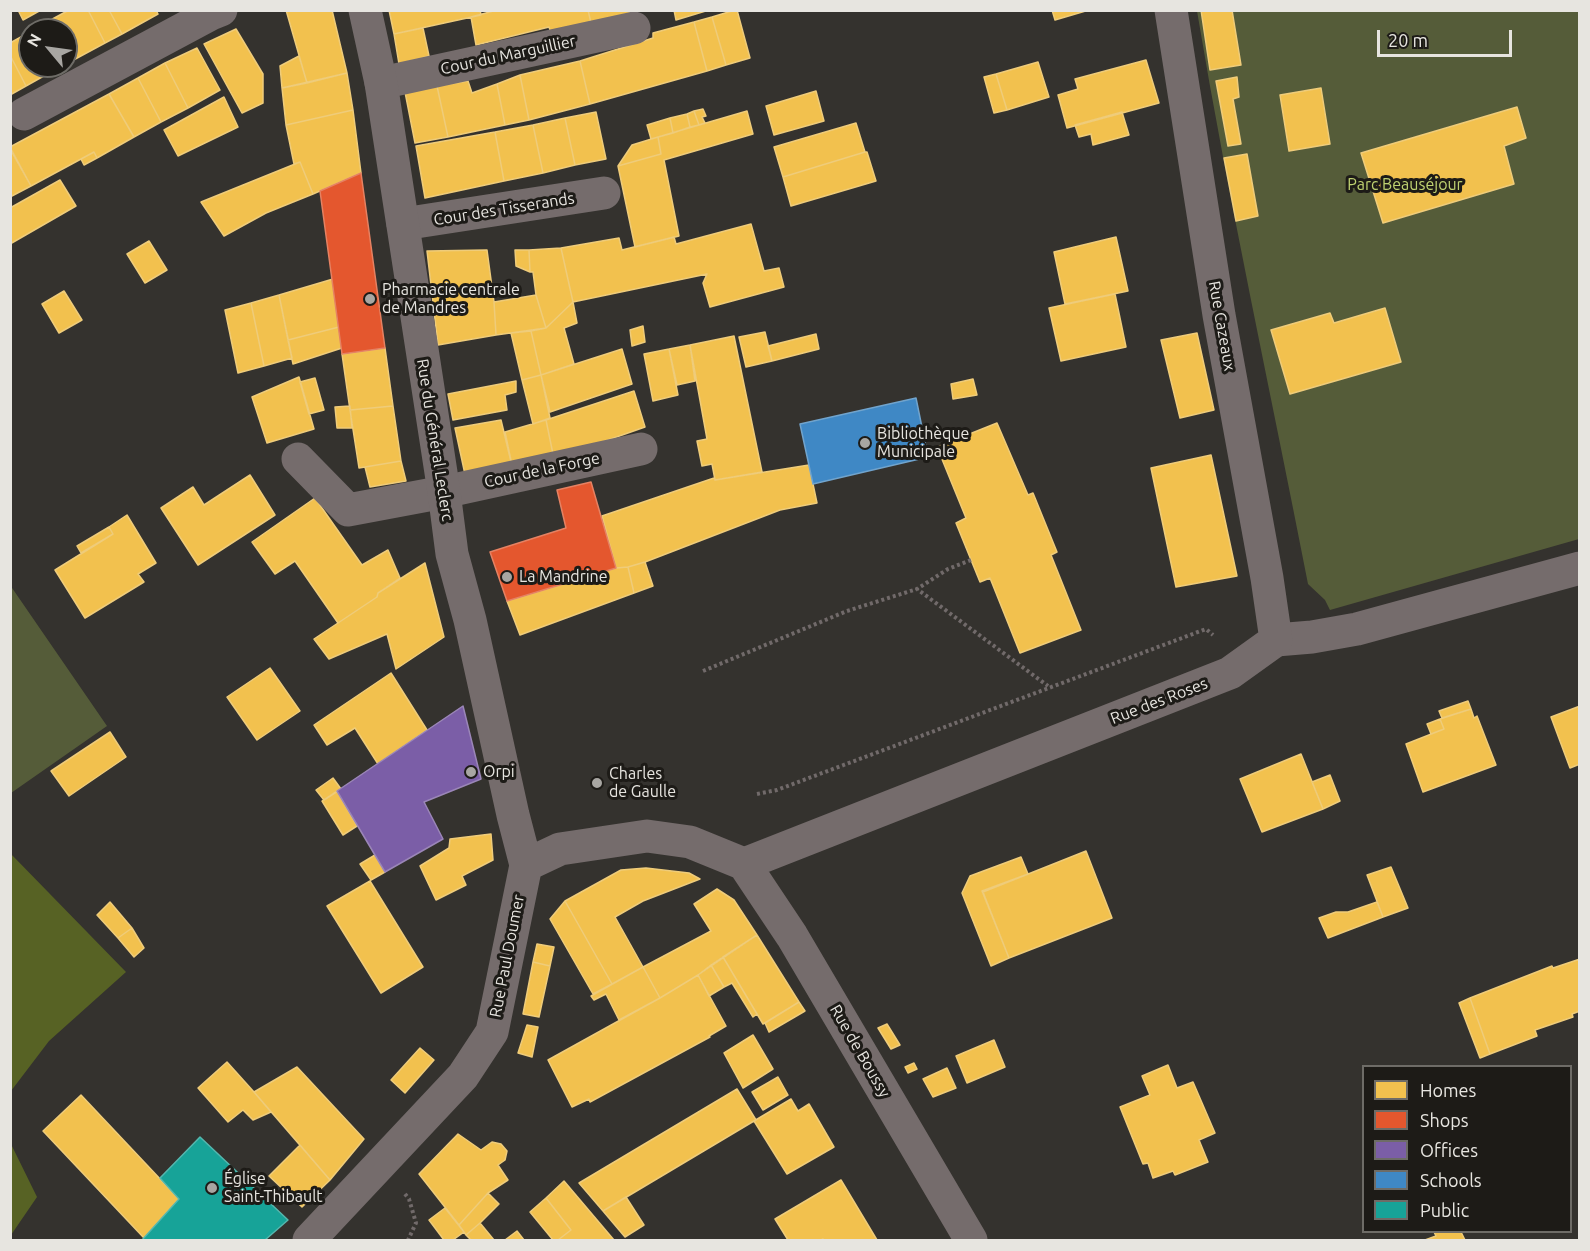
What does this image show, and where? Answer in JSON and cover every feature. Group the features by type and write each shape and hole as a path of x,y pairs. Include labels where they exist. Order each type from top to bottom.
{"street":[{"path":"24,114 221,10"},
{"name":"Rue du Général Leclerc","path":"365,10 381,83 452,554 470,620 526,865"},
{"name":"Rue Cazeaux","path":"1171,10 1220,315 1267,578 1275,640"},
{"name":"Cour du Marguillier","path":"381,83 634,28"},
{"name":"Cour des Tisserands","path":"403,224 604,193"},
{"name":"Cour de la Forge","path":"298,459 348,510 444,492 641,449"},
{"path":"1275,640 1312,637 1357,629 1580,568"},
{"name":"Rue des Roses","path":"744,864 1230,673 1275,640"},
{"path":"526,865 560,849 647,836 690,842 744,864"},
{"name":"Rue de Boussy","path":"744,864 792,936 971,1240"},
{"name":"Rue Paul Doumer","path":"309,1240 464,1076 492,1032 526,865"}],"path":[{"path":"703,671 847,611 916,589 948,569 971,560"},
{"path":"916,589 1049,687"},
{"path":"756,794 777,790 1206,629 1220,641 1230,673"}],"green space":[{"name":"Parc Beauséjour","path":"1197,11 1579,11 1579,539 1330,610 1325,600 1308,584 1236,226"},
{"path":"10,585 107,726 11,793 10,793"},
{"path":"11,854 126,972 49,1041 11,1091"},
{"path":"10,1142 37,1197 11,1235 10,1235"}],"building: Homes":[{"path":"18,10 41,10 27,18 22,18"},
{"path":"69,10 88,10 105,43 78,58 78,18 54,18"},
{"path":"88,10 109,10 122,34 105,43"},
{"path":"109,10 156,10 158,14 122,34"},
{"path":"286,10 332,10 347,73 307,83"},
{"path":"389,10 480,10 481,15 394,34"},
{"path":"497,10 588,10 591,23 551,33 549,27 476,45 471,17"},
{"path":"588,10 642,10 591,23"},
{"path":"674,10 709,10 676,20"},
{"path":"737,10 750,58 726,65 712,17"},
{"path":"1052,10 1089,10 1055,20"},
{"path":"1201,10 1232,10 1241,65 1210,70"},
{"path":"712,17 726,65 707,71 694,22"},
{"path":"694,22 707,71 590,104 580,61 653,38 653,33"},
{"path":"423,28 429,56 399,64 394,34"},
{"path":"236,29 263,74 263,103 242,113 204,44"},
{"path":"18,39 18,70 10,55 10,43"},
{"path":"197,48 220,90 188,108 165,63"},
{"path":"10,55 18,70 18,78 22,78 26,86 10,95"},
{"path":"299,56 307,83 282,88 280,66"},
{"path":"1146,60 1159,103 1067,128 1058,95 1078,89 1075,79"},
{"path":"580,61 590,104 529,120 520,75"},
{"path":"1038,62 1049,97 1007,110 996,74"},
{"path":"165,63 188,108 161,122 138,78"},
{"path":"347,73 353,110 286,125 282,88"},
{"path":"996,74 1007,110 994,113 984,77"},
{"path":"520,75 529,120 505,125 497,84"},
{"path":"1237,77 1239,97 1233,99 1241,144 1228,146 1216,81"},
{"path":"22,78 40,78 26,86"},
{"path":"138,78 161,122 134,137 109,94"},
{"path":"468,81 472,93 497,84 505,125 448,137 437,86"},
{"path":"437,86 448,137 415,143 405,92"},
{"path":"1321,88 1330,144 1289,151 1280,95"},
{"path":"816,91 824,121 774,135 766,106"},
{"path":"109,94 134,137 97,158 94,152 31,186 10,147"},
{"path":"224,97 238,127 178,156 164,130"},
{"path":"1517,107 1526,138 1504,146 1514,184 1383,223 1361,153"},
{"path":"703,109 706,116 702,117 705,123 699,125 694,111"},
{"path":"353,110 361,173 313,194 300,162 294,164 286,125"},
{"path":"694,111 699,125 690,127 687,114"},
{"path":"747,111 753,134 664,160 679,236 635,247 618,166 661,154 658,137"},
{"path":"596,112 606,159 575,165 565,118"},
{"path":"1122,112 1129,135 1093,145 1091,134 1079,137 1075,125"},
{"path":"687,114 690,127 673,133 670,118"},
{"path":"565,118 575,165 543,173 533,125"},
{"path":"670,118 673,133 651,139 647,125"},
{"path":"856,123 865,152 783,177 774,147"},
{"path":"533,125 543,173 504,181 495,132"},
{"path":"495,132 504,181 425,198 416,146"},
{"path":"658,137 661,154 618,166 632,145"},
{"path":"10,149 31,186 10,197"},
{"path":"94,152 97,158 84,165 81,159"},
{"path":"867,152 876,181 791,206 783,177"},
{"path":"1247,154 1258,216 1236,221 1224,158"},
{"path":"300,162 313,194 266,213 224,236 201,202"},
{"path":"60,180 76,206 10,244 10,208"},
{"path":"751,224 764,271 779,268 784,287 710,307 703,283 707,274 573,302 561,248 619,238 622,250 674,237 676,244"},
{"path":"1116,237 1128,291 1065,304 1054,252"},
{"path":"149,241 167,270 145,283 127,254"},
{"path":"561,248 573,302 546,328 536,295 533,272 530,272 529,250"},
{"path":"487,250 496,335 438,345 427,251"},
{"path":"515,250 529,250 530,272 516,266"},
{"path":"333,279 339,327 288,340 279,295"},
{"path":"64,291 82,320 59,333 42,304"},
{"path":"1115,294 1126,347 1061,361 1049,308"},
{"path":"279,295 292,358 264,366 251,303"},
{"path":"536,295 546,328 496,335 494,302"},
{"path":"573,302 577,323 564,328 574,364 541,375 531,331 546,328"},
{"path":"251,303 264,366 238,373 225,310"},
{"path":"1385,308 1401,362 1290,394 1271,330 1330,313 1334,323"},
{"path":"643,326 645,342 632,346 630,330"},
{"path":"339,327 342,348 293,364 288,340"},
{"path":"531,331 541,375 522,380 511,333"},
{"path":"765,332 772,361 746,367 739,337"},
{"path":"1197,333 1214,410 1180,418 1161,340"},
{"path":"816,334 819,349 772,361 768,346"},
{"path":"734,336 762,472 715,480 712,464 702,466 697,441 707,439 690,345"},
{"path":"690,345 695,381 677,385 669,349"},
{"path":"385,348 393,406 350,410 342,354"},
{"path":"622,349 632,384 550,412 541,375"},
{"path":"669,349 678,395 653,401 644,354"},
{"path":"541,375 550,418 533,424 522,380"},
{"path":"299,377 314,429 267,443 252,397"},
{"path":"315,378 324,410 309,414 300,382"},
{"path":"973,379 977,395 953,399 951,384"},
{"path":"516,381 516,392 505,395 507,410 453,420 448,394"},
{"path":"634,391 645,427 554,459 546,420"},
{"path":"350,406 352,428 337,428 335,407"},
{"path":"393,406 401,461 359,468 350,410"},
{"path":"501,420 513,470 466,479 455,428"},
{"path":"546,420 554,459 513,470 505,432"},
{"path":"997,423 1028,495 1033,493 1057,552 1051,555 1081,630 1020,653 990,578 980,582 956,523 966,518 937,447"},
{"path":"1211,455 1237,576 1176,587 1151,468"},
{"path":"401,461 406,481 370,487 365,467"},
{"path":"809,465 817,503 780,510 645,562 616,568 602,516 714,478 715,480"},
{"path":"250,475 275,515 198,565 161,508 193,487 204,505"},
{"path":"315,498 362,565 388,550 400,578 378,593 377,597 338,623 295,561 275,574 252,542"},
{"path":"127,515 156,563 138,574 144,582 85,618 55,570 113,534 109,527"},
{"path":"109,527 113,534 81,553 77,546"},
{"path":"645,562 653,586 634,593 628,567"},
{"path":"425,563 444,637 396,669 387,634 329,659 314,639"},
{"path":"628,567 634,593 520,635 507,601 616,568"},
{"path":"270,668 300,711 257,740 227,697"},
{"path":"391,673 427,730 378,764 355,728 327,745 314,725"},
{"path":"1468,701 1471,709 1442,718 1439,711"},
{"path":"1580,706 1580,764 1570,768 1551,717"},
{"path":"1471,709 1474,718 1477,716 1496,765 1423,792 1406,744 1444,729 1440,719"},
{"path":"1440,719 1444,729 1431,734 1427,724"},
{"path":"110,732 126,757 69,796 51,771"},
{"path":"1301,754 1323,809 1262,832 1240,779"},
{"path":"1330,775 1340,801 1323,809 1312,782"},
{"path":"333,778 341,789 324,800 316,790"},
{"path":"337,791 357,826 343,835 322,801"},
{"path":"491,834 493,860 462,876 466,885 436,900 420,866 449,848 450,839"},
{"path":"1086,851 1112,918 1009,958 983,892"},
{"path":"375,855 385,872 371,880 360,864"},
{"path":"1021,857 1028,874 982,891 1009,958 991,966 962,893 970,876"},
{"path":"1391,867 1408,908 1383,917 1367,875"},
{"path":"646,868 689,873 700,879 643,901 615,917 643,967 612,984 565,901 621,870"},
{"path":"370,881 423,967 381,993 327,906"},
{"path":"717,889 734,900 757,935 660,998 643,967 711,931 694,904"},
{"path":"565,901 612,984 593,994 550,919"},
{"path":"110,902 132,928 118,938 97,915"},
{"path":"1377,902 1383,917 1328,938 1319,918 1336,912 1348,912"},
{"path":"132,928 144,948 134,957 118,938"},
{"path":"757,935 799,1002 763,1024 723,957"},
{"path":"537,944 554,947 550,966 533,962"},
{"path":"723,957 757,1014 753,1017 732,983 724,987 711,965"},
{"path":"1580,959 1580,1011 1572,1014 1573,1017 1535,1030 1537,1036 1490,1054 1470,998 1552,966 1553,968"},
{"path":"533,962 550,966 539,1017 523,1014"},
{"path":"711,965 724,987 709,996 698,975"},
{"path":"643,967 660,998 619,1020 606,994 594,1000 591,996"},
{"path":"698,975 726,1026 590,1102 589,1099 572,1107 548,1060"},
{"path":"1470,998 1490,1054 1480,1058 1459,1003"},
{"path":"799,1002 805,1011 769,1032 765,1023"},
{"path":"887,1024 900,1045 891,1049 878,1028"},
{"path":"527,1025 538,1027 532,1057 518,1053"},
{"path":"753,1035 773,1069 743,1088 724,1053"},
{"path":"994,1040 1005,1067 967,1083 956,1056"},
{"path":"420,1048 434,1060 405,1093 391,1080"},
{"path":"227,1062 271,1112 253,1120 243,1110 228,1122 198,1088"},
{"path":"914,1063 917,1069 908,1073 905,1067"},
{"path":"1168,1065 1177,1088 1193,1082 1215,1133 1199,1140 1208,1162 1175,1175 1173,1171 1153,1178 1148,1163 1143,1164 1120,1107 1150,1095 1142,1076"},
{"path":"297,1067 364,1139 330,1180 254,1092"},
{"path":"947,1068 956,1088 933,1097 923,1079"},
{"path":"778,1077 788,1095 763,1110 752,1092"},
{"path":"737,1089 756,1120 603,1211 579,1183"},
{"path":"81,1095 179,1199 144,1238 43,1131"},
{"path":"791,1099 798,1111 809,1104 834,1147 787,1174 754,1121"},
{"path":"458,1134 481,1150 492,1142 501,1144 507,1151 505,1160 498,1165 508,1180 488,1193 459,1225 419,1174"},
{"path":"300,1145 330,1180 302,1207 269,1176"},
{"path":"841,1180 877,1240 788,1240 775,1219"},
{"path":"564,1181 614,1240 558,1240 571,1230 546,1198"},
{"path":"488,1193 499,1204 466,1235 459,1225"},
{"path":"626,1197 644,1225 625,1237 603,1211"},
{"path":"546,1198 571,1230 558,1240 553,1240 530,1212"},
{"path":"445,1208 464,1232 453,1240 444,1240 429,1220"},
{"path":"480,1223 494,1240 471,1240 466,1235"},
{"path":"517,1231 524,1240 505,1240"},
{"path":"1434,1233 1462,1233 1465,1240 1425,1240 1436,1236"}],"building: Shops":[{"path":"361,173 385,348 342,354 320,191"},
{"path":"591,482 616,568 507,601 490,552 566,528 557,490"}],"building: Offices":[{"path":"463,706 481,779 424,802 443,839 385,872 337,791"}],"building: Schools":[{"path":"916,398 928,457 813,484 800,424"}],"building: Public":[{"name":"Église Saint-Thibault","path":"200,1137 288,1220 265,1240 142,1240 179,1199 160,1178"}],"place":[{"name":"Pharmacie centrale de Mandres","path":"370,299"},
{"name":"Bibliothèque Municipale","path":"865,443"},
{"name":"La Mandrine","path":"507,577"},
{"name":"Orpi","path":"471,772"},
{"name":"Charles de Gaulle","path":"597,783"},
{"name":"Église Saint-Thibault","path":"212,1188"}]}
